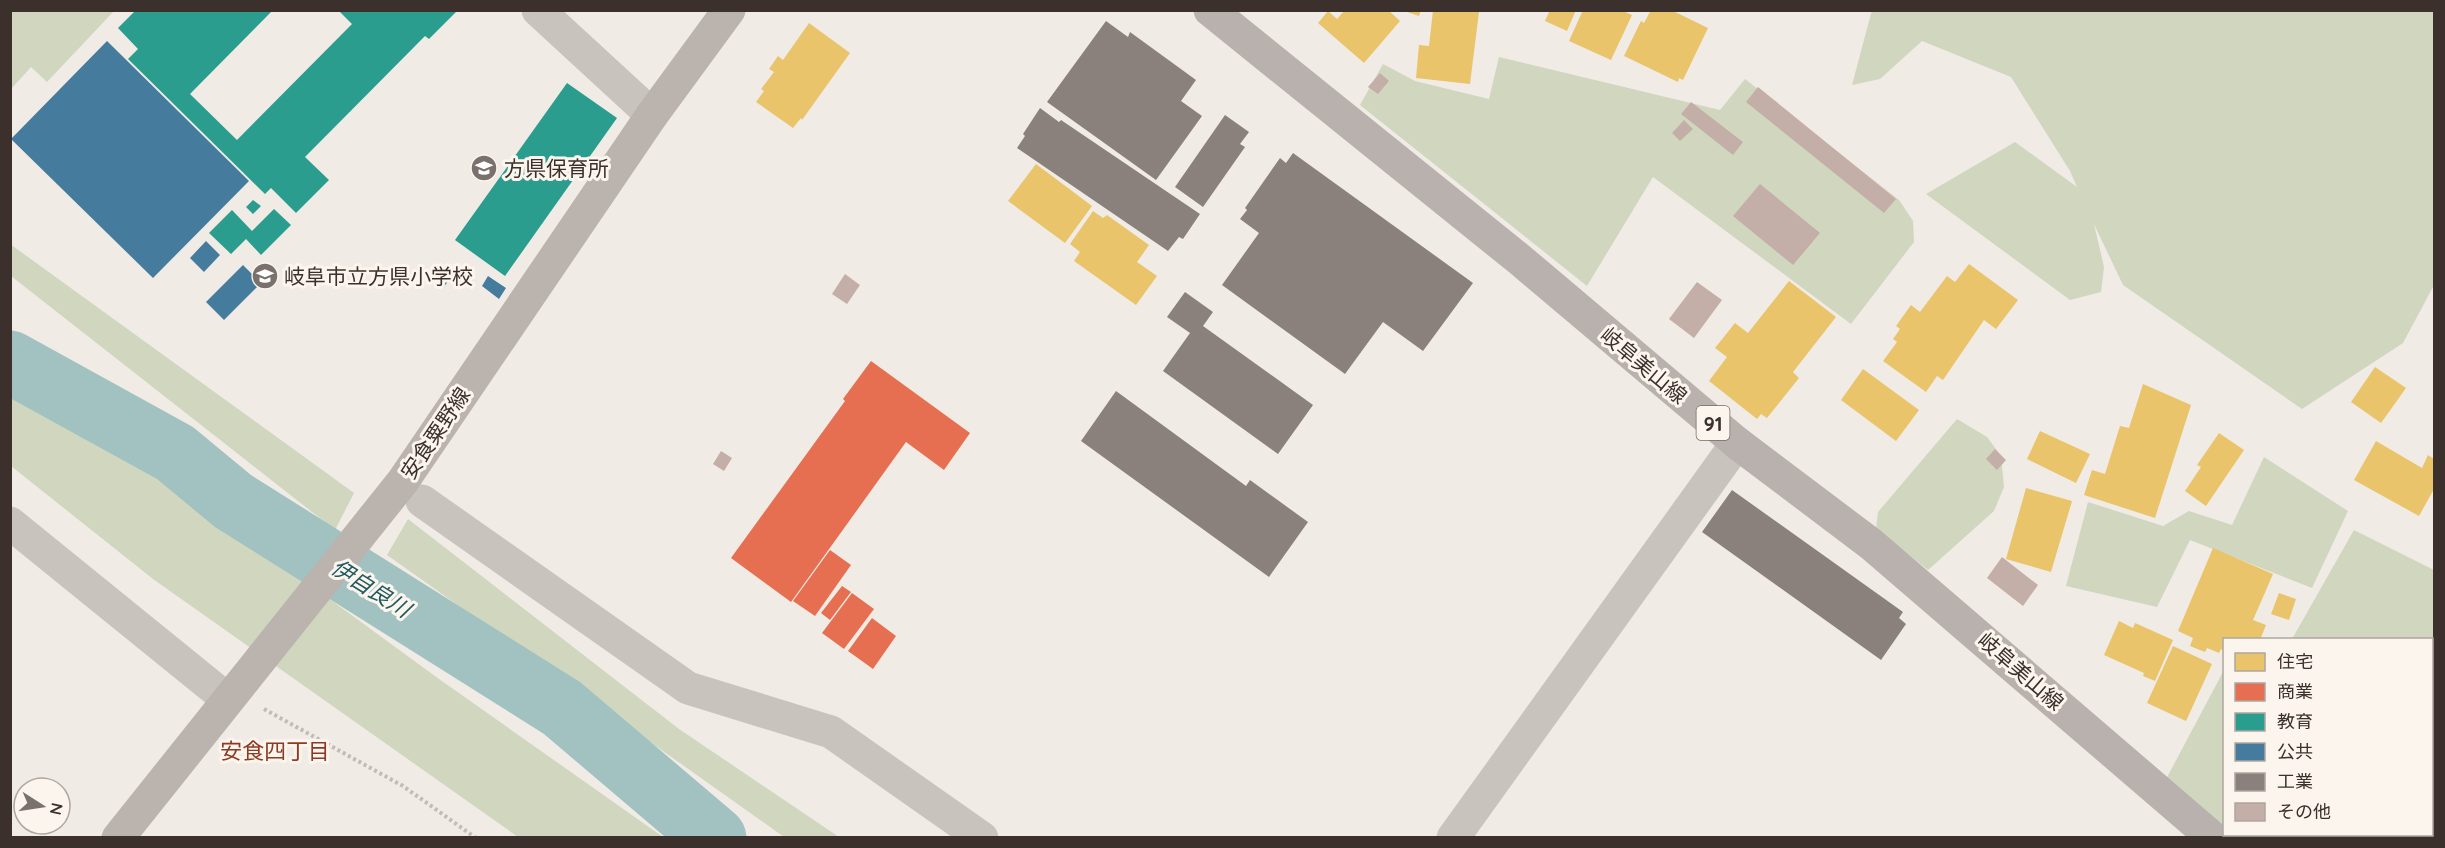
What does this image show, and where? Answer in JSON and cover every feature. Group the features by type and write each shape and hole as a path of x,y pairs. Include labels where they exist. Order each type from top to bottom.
{"main road":[{"name":"安食粟野線","path":"118,837 235,689 412,491 652,114 729,10"},
{"name":"岐阜美山線","path":"1210,10 1519,259 1737,443 1871,544 2204,834"}],"street":[{"path":"538,10 652,114"},
{"path":"1452,837 1737,443"},
{"path":"412,491 688,688 831,732 982,837"},
{"path":"10,523 235,689"}],"path":[{"path":"235,689 403,786 476,837"}],"green space":[{"path":"11,10 114,11 47,82 31,67 11,89"},
{"path":"1872,10 2434,11 2434,285 2403,343 2302,409 2123,285 2094,224 2104,267 2101,292 2070,300 1926,194 2015,142 2077,187 2070,171 2011,77 1922,41 1880,79 1852,85"},
{"path":"1499,57 1720,110 1745,79 1899,200 1913,221 1914,242 1851,324 1653,177 1587,286 1360,105 1383,64 1415,81 1489,99"},
{"path":"10,244 354,493 335,530 11,276"},
{"path":"10,381 194,500 439,679 663,837 518,837 153,579 11,466"},
{"path":"1957,419 1987,437 2001,456 2004,487 1994,511 1928,570 1876,529 1878,512"},
{"path":"2264,457 2348,511 2312,588 2190,540 2157,607 2066,586 2088,502 2163,526 2189,511 2232,525"},
{"path":"408,519 679,729 839,837 784,837 387,555"},
{"path":"2354,530 2434,570 2434,662 2433,638 2293,638"},
{"path":"2223,672 2223,825 2164,783"}],"building: 住宅":[{"path":"1345,10 1388,10 1400,21 1364,63 1318,23 1328,11 1337,19"},
{"path":"1401,10 1421,10 1419,16"},
{"path":"1433,10 1479,12 1470,84 1416,78 1419,45 1429,46"},
{"path":"1550,10 1576,10 1567,31 1545,21"},
{"path":"1583,10 1621,10 1632,15 1611,60 1569,41"},
{"path":"1651,10 1671,10 1708,28 1683,80 1679,78 1678,82 1624,56 1641,21 1644,23"},
{"path":"809,23 850,53 802,120 801,118 793,128 756,102 764,91 761,89 774,72 769,69 778,56 783,60"},
{"path":"1036,164 1092,206 1065,243 1008,201"},
{"path":"1093,211 1103,218 1107,215 1149,245 1137,262 1157,276 1136,305 1074,261 1080,252 1070,244"},
{"path":"1969,264 2018,300 1996,329 1984,320 1943,380 1937,376 1926,392 1883,361 1897,342 1893,339 1900,329 1896,326 1911,305 1920,312 1947,276 1955,282"},
{"path":"1789,281 1836,317 1793,372 1799,378 1767,418 1761,414 1757,419 1709,381 1727,357 1715,348 1735,323 1748,333"},
{"path":"2375,367 2406,388 2381,423 2351,402"},
{"path":"1863,369 1919,410 1896,441 1841,400"},
{"path":"2143,384 2191,405 2155,518 2084,495 2092,470 2105,474 2120,426 2129,428"},
{"path":"2040,431 2090,454 2076,483 2027,459"},
{"path":"2219,433 2244,450 2206,506 2185,491 2201,467 2197,465"},
{"path":"2376,441 2422,468 2428,455 2434,459 2434,489 2419,516 2354,480"},
{"path":"2026,488 2072,501 2051,572 2006,559"},
{"path":"2213,548 2273,574 2253,620 2266,625 2261,638 2223,638 2223,650 2221,649 2219,653 2207,648 2205,652 2190,646 2193,638 2178,631"},
{"path":"2279,593 2296,599 2289,620 2271,614"},
{"path":"2119,621 2133,628 2135,623 2173,640 2155,681 2143,676 2144,673 2104,655"},
{"path":"2173,646 2212,664 2186,721 2147,703"},
{"path":"2433,674 2434,674 2433,788"},
{"path":"2433,818 2434,838 2416,838 2416,836 2433,836"}],"building: 商業":[{"path":"871,361 970,433 944,470 906,442 791,602 731,558 845,401 843,399"},
{"path":"830,550 851,565 815,616 793,601"},
{"path":"842,586 851,592 830,620 821,613"},
{"path":"852,593 874,609 844,649 822,633"},
{"path":"872,618 896,636 873,669 848,651"}],"building: 教育":[{"path":"136,10 273,10 190,94 237,140 352,24 338,10 458,10 429,39 425,36 305,157 329,180 296,213 271,188 265,194 128,59 138,49 118,28"},
{"name":"方県保育所","path":"567,83 617,118 505,276 455,240"},
{"path":"253,200 261,206 253,214 246,207"},
{"path":"274,209 291,225 261,255 246,239 231,254 209,233 232,210 252,231"}],"building: 公共":[{"path":"107,41 249,181 153,278 11,139"},
{"path":"206,241 220,255 204,272 190,258"},
{"path":"243,265 261,283 224,320 206,302"},
{"path":"438,271 449,280 443,288 432,280"},
{"path":"488,276 506,288 499,299 482,286"}],"building: 工業":[{"path":"1106,21 1128,37 1130,32 1196,80 1181,101 1202,116 1156,180 1047,102"},
{"path":"1040,108 1200,214 1183,239 1179,237 1168,251 1017,148"},
{"path":"1225,115 1249,132 1240,144 1245,147 1203,207 1175,187"},
{"path":"1293,153 1473,283 1423,351 1383,322 1345,374 1222,285 1259,233 1240,219 1247,210 1245,208 1280,158 1286,163"},
{"path":"1185,292 1213,312 1203,326 1313,405 1278,454 1163,371 1190,333 1167,317"},
{"path":"1116,391 1246,486 1250,480 1308,522 1269,577 1081,441"},
{"path":"1732,490 1903,612 1899,618 1906,624 1881,660 1702,532"}],"building: その他":[{"path":"1380,73 1389,81 1378,94 1368,87"},
{"path":"1758,87 1896,199 1884,213 1746,102"},
{"path":"1691,102 1743,142 1733,155 1681,114"},
{"path":"1684,120 1693,129 1680,141 1672,133"},
{"path":"1760,184 1820,233 1793,265 1733,216"},
{"path":"845,274 860,285 847,304 832,294"},
{"path":"1697,282 1722,300 1694,338 1669,319"},
{"path":"1995,449 2006,460 1997,470 1986,459"},
{"path":"721,451 732,458 724,471 713,464"},
{"path":"2002,557 2038,585 2023,606 1987,578"}],"waterway":[{"name":"伊自良川","path":"10,362 175,453 233,501 562,708 715,838"}],"place":[{"name":"方県保育所","path":"484,168"},
{"name":"岐阜市立方県小学校","path":"265,276"}],"district":[{"name":"安食四丁目","path":"275,751"}]}
